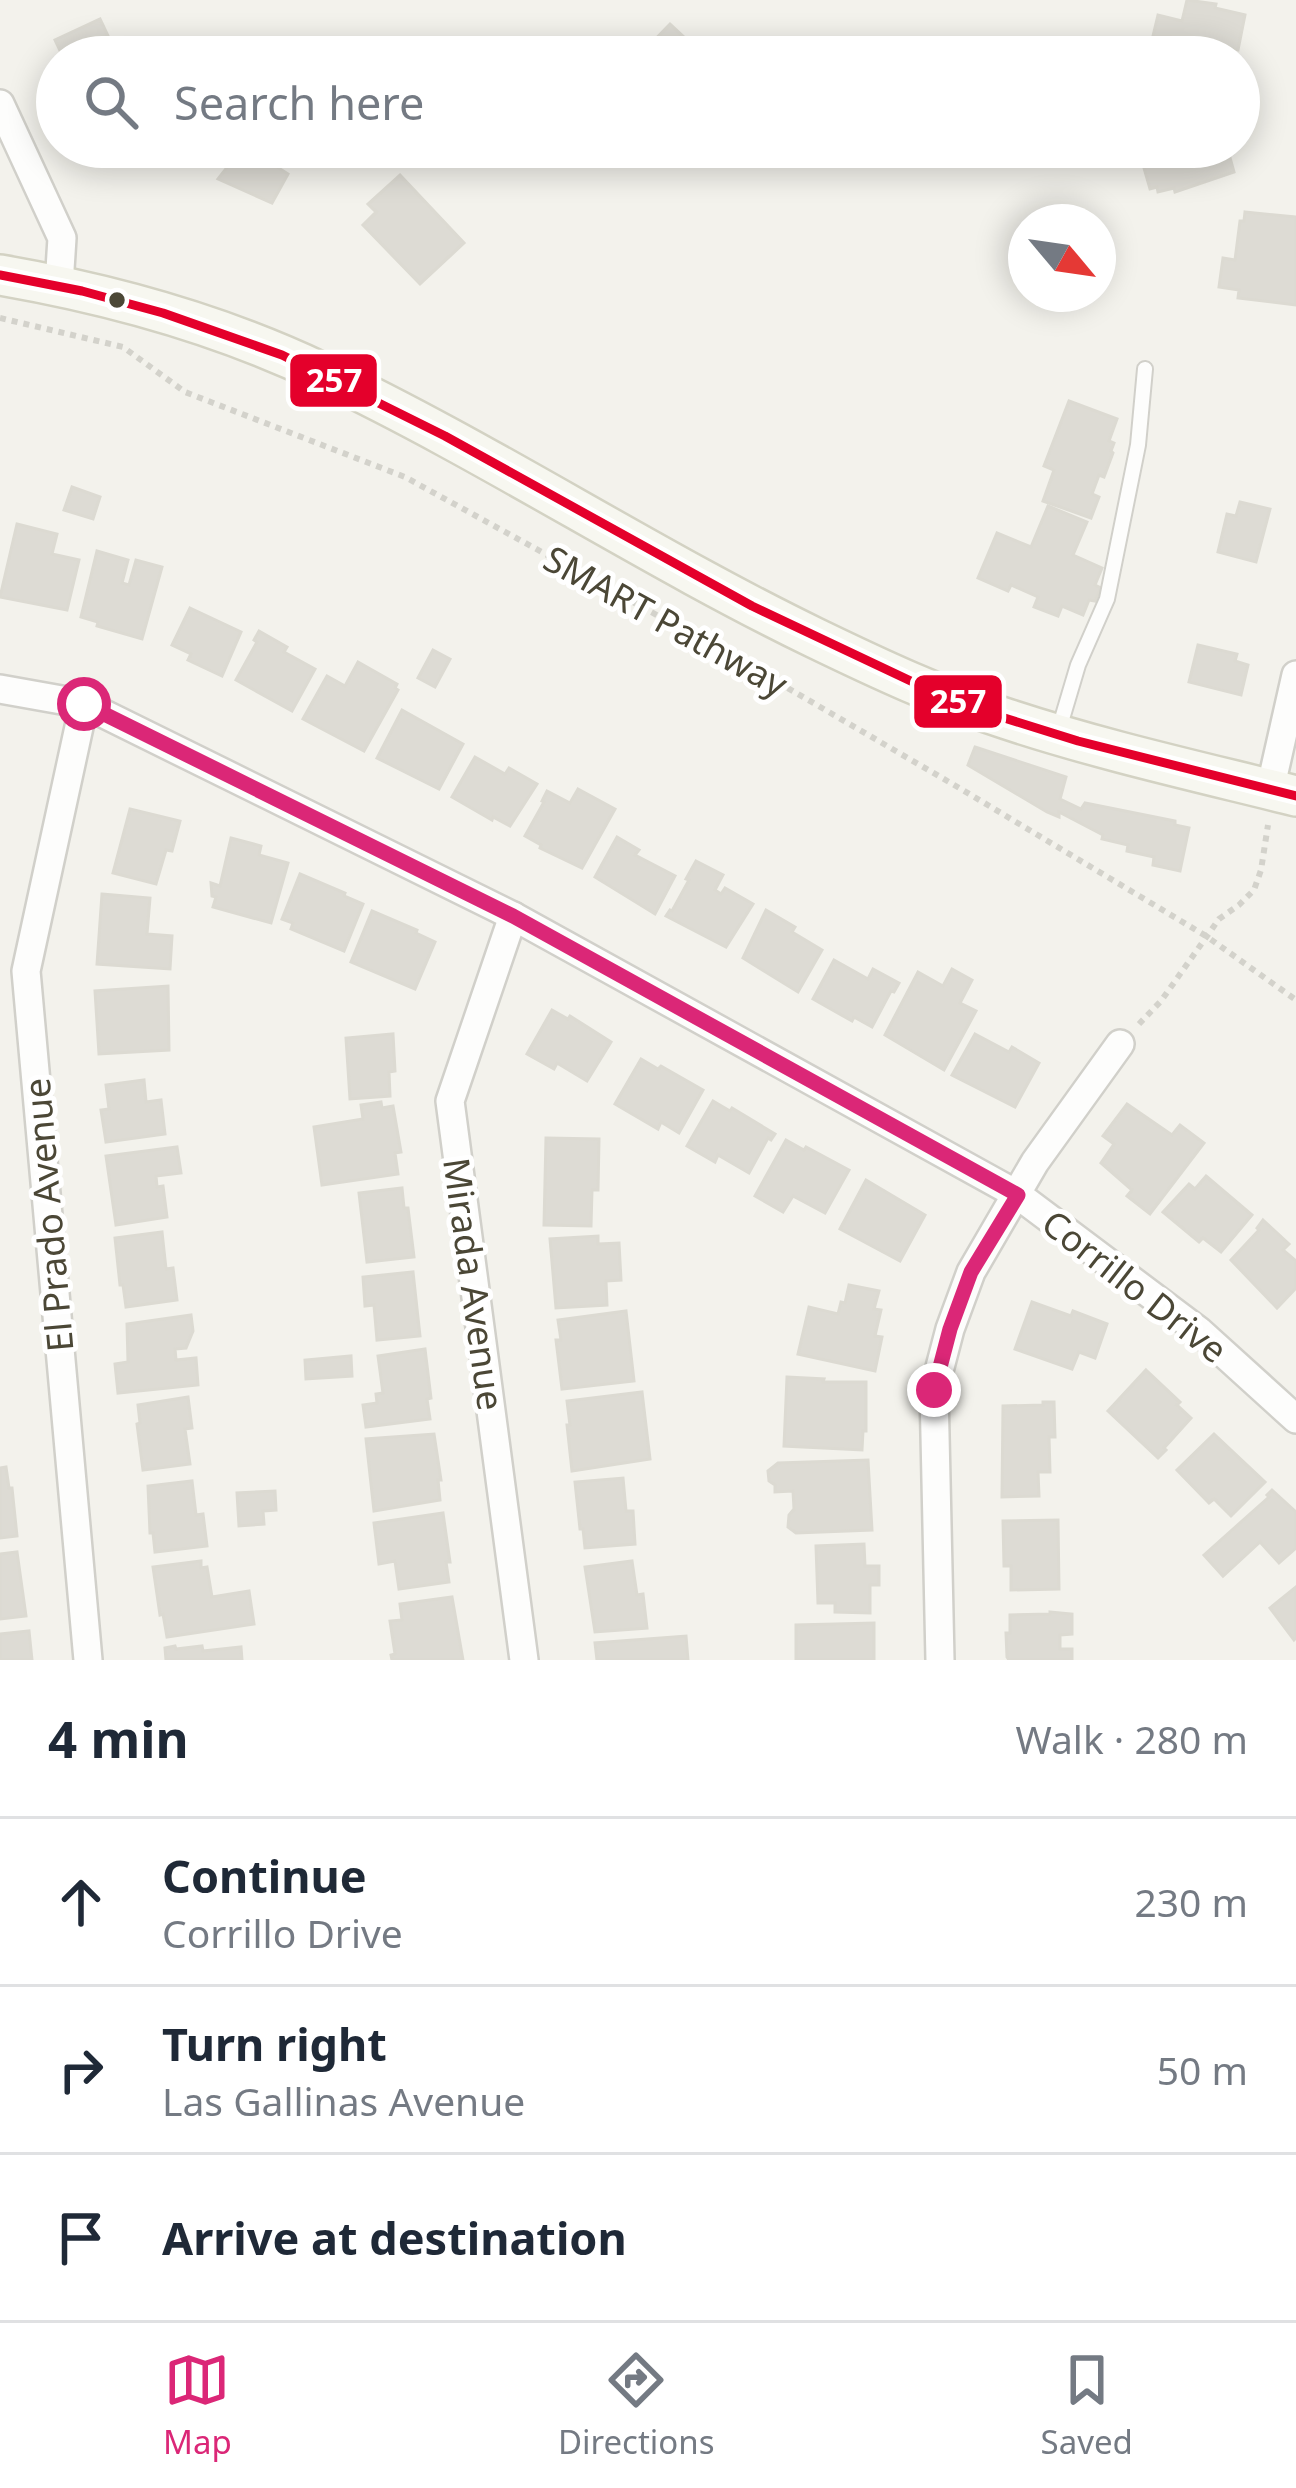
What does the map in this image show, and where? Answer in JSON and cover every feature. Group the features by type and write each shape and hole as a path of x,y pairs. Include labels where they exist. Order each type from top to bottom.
{"main road":[{"path":"0,275 59,285 181,318 317,371 518,476 692,575 945,697 1058,734 1283,793"}],"street":[{"path":"0,104 62,238 59,285"},
{"path":"1283,793 1296,675"},
{"name":"Corrillo Drive","path":"0,689 84,704 513,916 1018,1195 1199,1331 1296,1419"},
{"name":"El Prado Avenue","path":"84,704 26,971 88,1660"},
{"name":"Mirada Avenue","path":"513,916 450,1101 524,1660"},
{"path":"940,1660 934,1390 950,1329 971,1272 1034,1162 1120,1044"}],"lane":[{"path":"1058,734 1078,665 1107,599 1138,445 1145,369"}],"path":[{"name":"SMART Pathway","path":"0,318 123,347 185,392 405,477 755,669 1206,936 1296,1000"},
{"path":"1120,1044 1161,1000 1219,919 1254,890 1269,821 1283,793"}],"building":[{"path":"1187,0 1245,15 1241,36 1153,36 1158,15 1182,21"},
{"path":"100,19 108,36 64,36"},
{"path":"670,24 683,36 658,36"},
{"path":"227,168 279,168 288,174 272,203 218,179"},
{"path":"1144,168 1233,168 1234,172 1175,192 1174,188 1150,189"},
{"path":"400,175 464,243 420,284 363,225 376,212 368,204"},
{"path":"1245,212 1296,217 1296,305 1238,298 1239,290 1219,287 1223,258 1235,260"},
{"path":"1069,401 1117,419 1109,441 1114,443 1113,453 1092,494 1099,497 1091,518 1043,501 1054,470 1044,466"},
{"path":"72,487 100,497 93,519 64,510"},
{"path":"1240,502 1270,509 1256,562 1218,552 1227,514 1236,516"},
{"path":"1048,506 1087,522 1073,555 1102,568 1095,585 1101,588 1083,615 1062,606 1058,616 1034,607 1038,597 978,578 997,533 1031,547"},
{"path":"17,524 57,534 52,554 79,560 67,610 0,597"},
{"path":"97,551 128,560 122,583 129,585 136,560 162,567 142,639 81,617"},
{"path":"190,608 241,632 222,676 188,660 191,654 172,645"},
{"path":"259,631 315,669 292,711 236,680"},
{"path":"1198,645 1237,654 1235,661 1248,665 1241,695 1189,682"},
{"path":"433,650 450,659 435,687 418,678"},
{"path":"358,662 397,684 398,690 364,751 303,719 327,676 345,686"},
{"path":"402,710 463,744 439,789 377,758"},
{"path":"975,747 1066,777 1060,799 1081,809 1085,803 1189,828 1180,871 1153,865 1154,857 1127,851 1128,845 1102,839 1103,835 1059,812 1059,817 1047,812 968,765"},
{"path":"475,757 505,774 509,768 537,784 510,826 452,797"},
{"path":"578,789 615,809 582,868 525,836 547,791 570,803"},
{"path":"130,809 180,821 156,884 113,873"},
{"path":"617,837 639,850 635,855 675,876 655,914 595,877"},
{"path":"231,838 261,846 259,855 288,863 271,923 213,907 216,897 211,883 220,886"},
{"path":"696,861 723,875 715,890 721,894 725,888 753,904 726,947 666,916"},
{"path":"300,874 363,904 344,951 291,929 293,923 282,919"},
{"path":"102,894 150,898 147,934 172,936 170,969 97,964"},
{"path":"766,910 822,950 798,992 743,958"},
{"path":"372,911 435,942 415,989 351,962"},
{"path":"834,960 868,979 873,969 899,983 872,1027 813,999"},
{"path":"952,969 972,980 960,1003 976,1011 944,1070 885,1035 918,972 943,986"},
{"path":"168,986 169,1050 99,1054 95,991"},
{"path":"552,1010 611,1042 587,1081 557,1063 554,1069 527,1054"},
{"path":"393,1034 395,1071 389,1072 390,1096 350,1099 346,1038"},
{"path":"975,1034 1039,1063 1015,1107 952,1075"},
{"path":"641,1059 703,1090 679,1133 661,1122 658,1129 615,1104"},
{"path":"144,1080 146,1102 161,1100 165,1134 106,1142 101,1110 109,1109 106,1085"},
{"path":"713,1101 775,1134 768,1138 749,1173 718,1155 715,1162 687,1146"},
{"path":"381,1102 382,1108 393,1106 401,1152 395,1153 398,1174 322,1185 314,1127 363,1119 361,1105"},
{"path":"1127,1104 1172,1135 1180,1125 1204,1143 1150,1214 1127,1196 1132,1190 1101,1163 1114,1144 1103,1136"},
{"path":"546,1138 599,1139 598,1190 592,1190 591,1226 544,1225"},
{"path":"786,1140 849,1170 825,1213 793,1196 783,1212 755,1196"},
{"path":"177,1147 181,1173 156,1176 157,1187 163,1186 167,1217 116,1225 106,1156"},
{"path":"1206,1176 1252,1215 1221,1252 1203,1238 1199,1242 1163,1212 1189,1184 1195,1189"},
{"path":"866,1180 925,1215 900,1261 840,1229"},
{"path":"402,1188 414,1257 367,1262 359,1193"},
{"path":"1263,1220 1289,1244 1283,1250 1296,1261 1296,1288 1277,1308 1231,1260"},
{"path":"162,1232 166,1269 173,1268 177,1300 126,1307 115,1238"},
{"path":"598,1236 598,1244 619,1243 621,1280 606,1281 607,1305 556,1308 550,1239"},
{"path":"413,1272 420,1336 377,1340 374,1305 365,1306 363,1277"},
{"path":"849,1285 879,1291 874,1309 881,1310 875,1336 882,1337 875,1371 798,1354 809,1307 838,1314"},
{"path":"1032,1302 1107,1324 1095,1358 1079,1352 1072,1369 1015,1349"},
{"path":"626,1311 634,1381 562,1389 558,1320"},
{"path":"191,1315 193,1331 186,1348 175,1349 176,1360 196,1358 198,1385 118,1393 115,1364 128,1362 127,1324"},
{"path":"425,1349 430,1419 366,1427 363,1405 377,1403 376,1394 383,1393 378,1356"},
{"path":"351,1356 352,1376 306,1379 305,1360"},
{"path":"1146,1370 1191,1418 1158,1458 1108,1411"},
{"path":"787,1377 866,1382 862,1450 784,1446"},
{"path":"642,1392 650,1459 572,1471 567,1401"},
{"path":"188,1397 192,1428 185,1429 190,1464 143,1470 138,1405"},
{"path":"1054,1402 1050,1472 1038,1472 1039,1496 1002,1497 1003,1406"},
{"path":"434,1434 440,1500 374,1511 366,1439"},
{"path":"1214,1434 1265,1482 1231,1516 1214,1499 1209,1503 1177,1470"},
{"path":"868,1460 872,1530 796,1533 788,1527 793,1491 775,1492 768,1471 778,1463"},
{"path":"6,1467 17,1536 0,1538 0,1468"},
{"path":"623,1478 626,1511 633,1511 635,1544 585,1548 575,1482"},
{"path":"192,1481 196,1515 203,1514 207,1546 155,1552 148,1486"},
{"path":"1272,1490 1296,1512 1296,1548 1279,1563 1260,1542 1223,1576 1204,1555"},
{"path":"275,1491 276,1510 263,1511 264,1524 239,1526 237,1493"},
{"path":"443,1513 449,1582 399,1589 395,1561 379,1564 374,1523"},
{"path":"1058,1520 1059,1589 1011,1590 1011,1566 1004,1566 1003,1521"},
{"path":"864,1544 865,1566 879,1566 879,1585 870,1585 870,1613 835,1612 835,1603 818,1603 816,1546"},
{"path":"17,1552 26,1616 0,1619 0,1554"},
{"path":"201,1561 201,1568 207,1567 212,1597 249,1591 254,1624 167,1637 153,1567"},
{"path":"632,1561 647,1628 595,1632 585,1567"},
{"path":"1296,1587 1296,1638 1294,1640 1270,1608"},
{"path":"452,1597 463,1660 392,1660 390,1621 402,1620 400,1604"},
{"path":"1072,1614 1072,1634 1060,1635 1060,1649 1072,1649 1072,1660 1009,1660 1010,1615"},
{"path":"874,1623 874,1660 796,1660 796,1625"},
{"path":"29,1631 32,1660 0,1660 0,1634"},
{"path":"686,1636 688,1660 597,1660 595,1643"},
{"path":"202,1646 203,1651 241,1647 242,1660 166,1660 165,1648"}],"transit line":[{"name":"257","path":"0,275 163,313 282,355 445,436 752,606 934,692 1078,741 1296,796"}],"route":[{"path":"84,704 513,916 1018,1195 971,1272 934,1390"}]}
